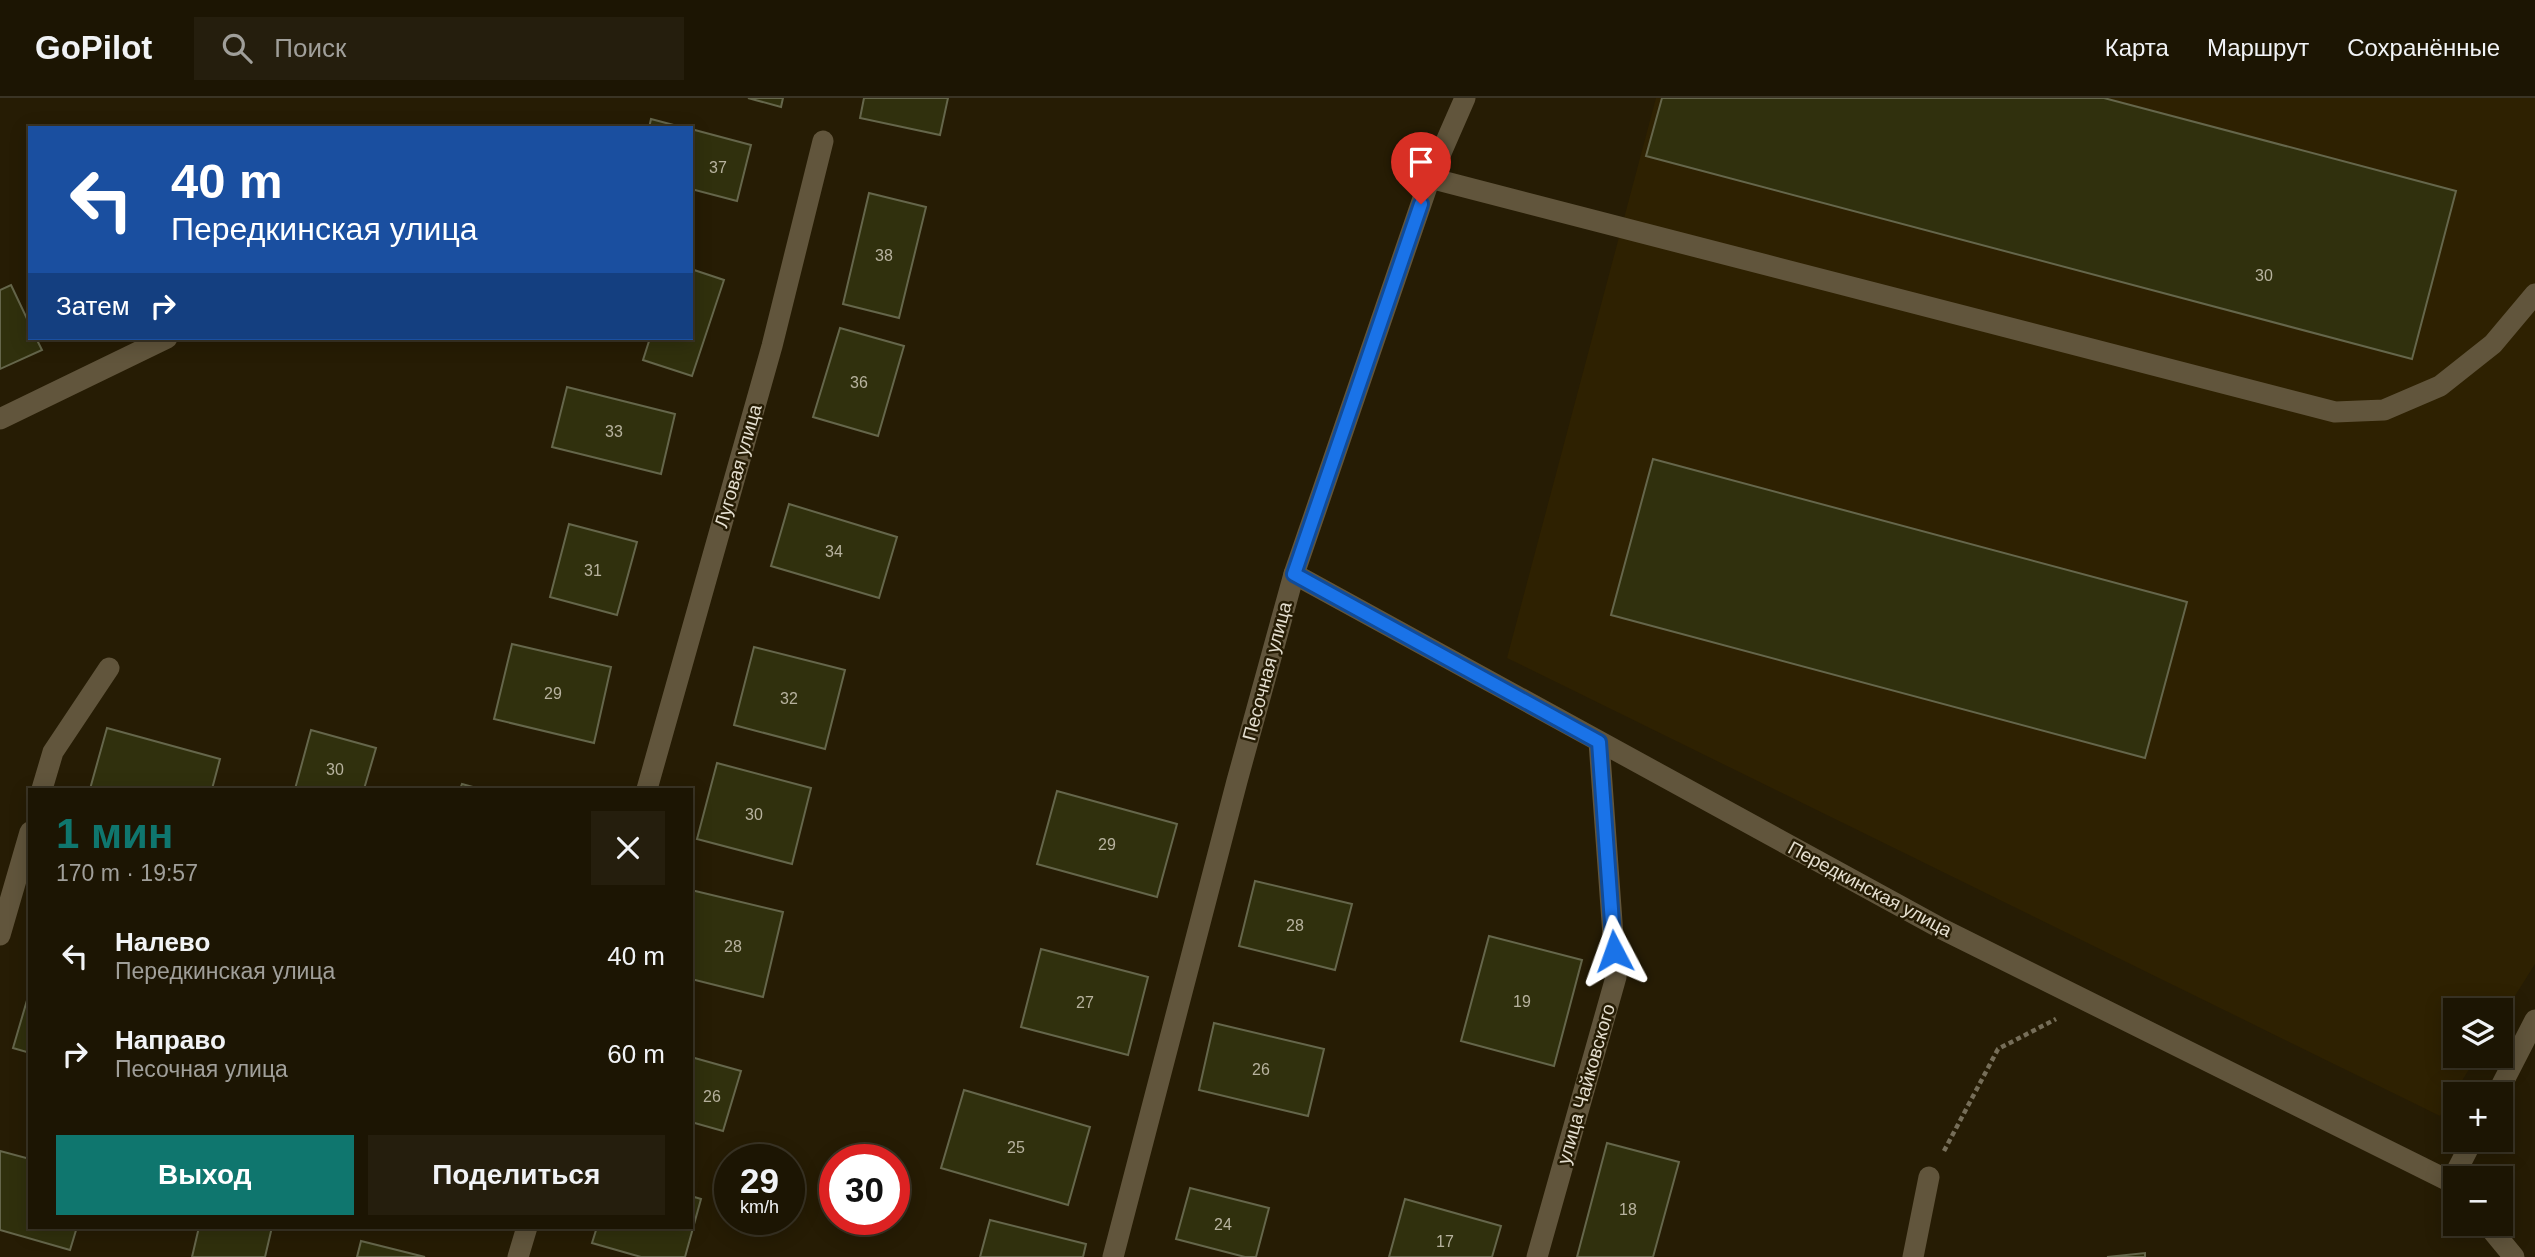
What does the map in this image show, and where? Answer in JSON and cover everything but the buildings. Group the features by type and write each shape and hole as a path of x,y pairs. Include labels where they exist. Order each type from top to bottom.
{"street":[{"name":"Песочная улица","path":"1113,1257 1294,574 1430,178 1465,98"},
{"name":"Луговая улица","path":"647,788 772,346 823,141"},
{"path":"1430,178 2335,412 2384,410 2441,386 2493,344 2535,294"},
{"path":"0,419 163,340"},
{"name":"Передкинская улица","path":"1294,574 1942,929 2443,1179"},
{"path":"42,788 53,752 109,668"},
{"name":"улица Чайковского","path":"1537,1257 1616,977 1599,742"},
{"path":"0,935 28,839"},
{"path":"2503,1082 2535,1020"},
{"path":"1913,1257 1929,1177"},
{"path":"518,1257 526,1229"},
{"path":"2497,1236 2514,1257"}],"path":[{"path":"1929,1177 1998,1049 2087,1003"}],"shaded area":[{"path":"1656,98 2535,98 2535,964 2513,999 2443,998 2443,1068 2470,1068 2461,1082 2443,1082 2443,1111 2440,1116 1507,658"}],"route":[{"path":"1421,204 1294,574 1599,742 1614,951"}]}
